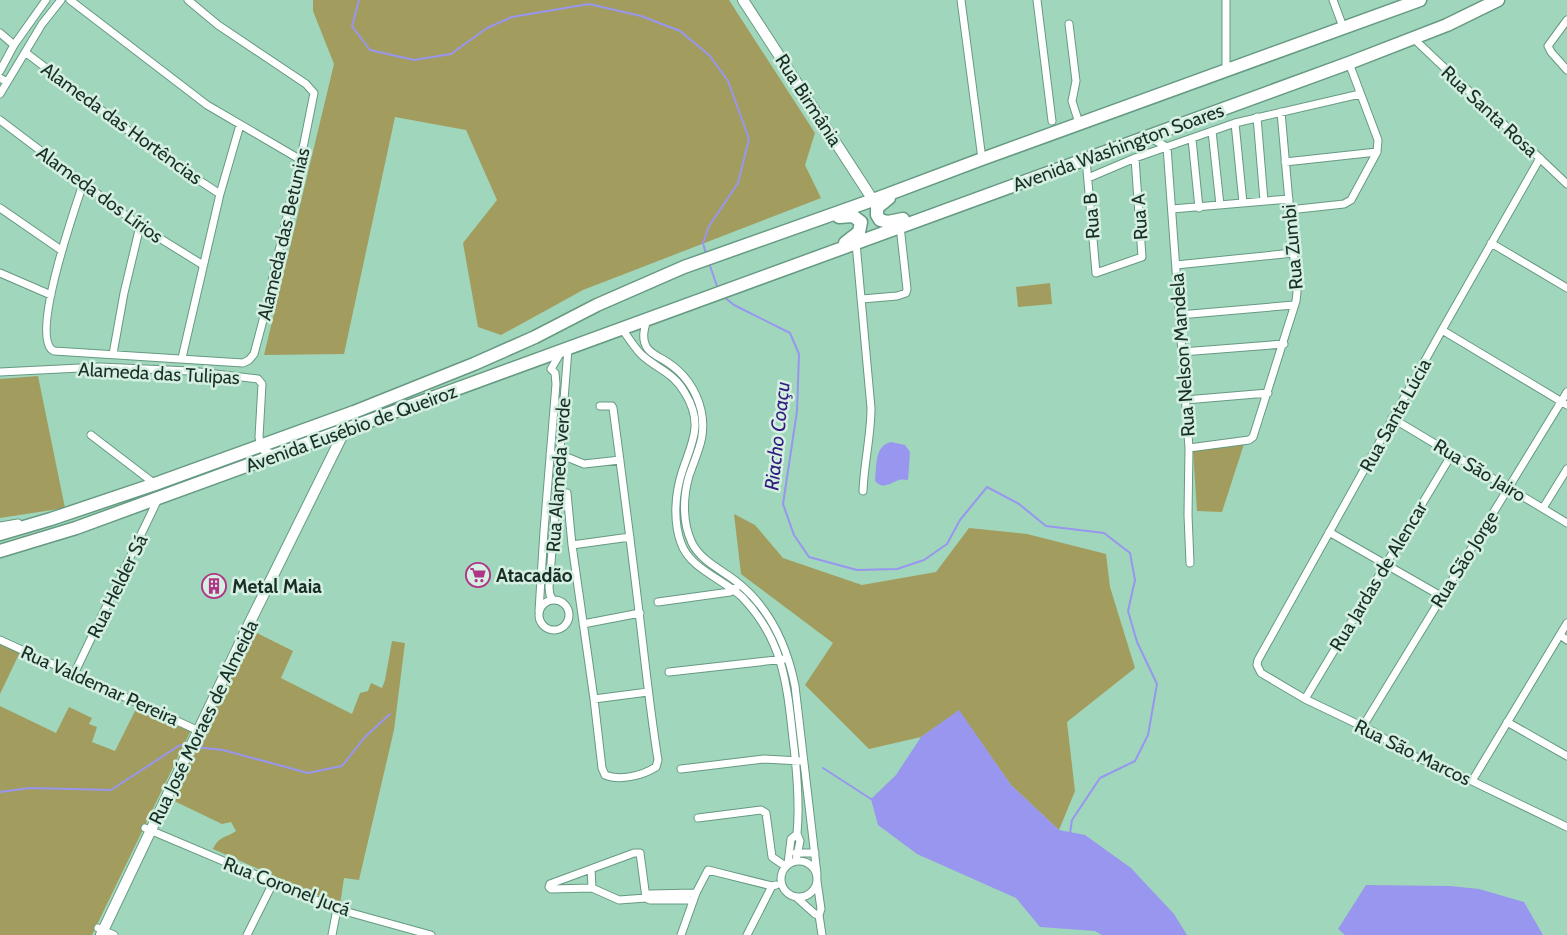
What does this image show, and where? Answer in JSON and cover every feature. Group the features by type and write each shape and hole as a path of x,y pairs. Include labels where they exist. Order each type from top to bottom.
{"highway":[{"name":"Avenida Washington Soares","path":"727,252 1420,0"},
{"path":"1470,14 1478,0"},
{"name":"Avenida Washington Soares","path":"700,300 1349,63 1447,25 1498,0"},
{"path":"903,189 879,205 877,216 880,220 886,222 909,218 916,220"},
{"path":"824,218 849,215 856,217 861,222 857,234 835,250"},
{"name":"Avenida Eusébio de Queiroz","path":"0,534 51,519 261,447 468,367 535,337 597,305 684,267 727,252"},
{"name":"Avenida Eusébio de Queiroz","path":"0,551 76,528 700,300"}],"street":[{"path":"0,71 14,45 46,0"},
{"path":"0,94 3,80 25,52 42,24 60,0"},
{"path":"70,0 207,105 301,160"},
{"name":"Alameda das Betunias","path":"182,358 243,363 254,354 314,100 314,93 311,88 218,25 188,0"},
{"name":"Rua Birmânia","path":"743,0 874,200"},
{"path":"961,0 982,159"},
{"path":"1037,0 1052,121"},
{"path":"1226,0 1226,70"},
{"path":"1333,0 1343,27"},
{"path":"34,18 42,24"},
{"path":"1567,20 1548,44 1551,52 1567,70"},
{"path":"1070,24 1076,82 1072,101 1080,123"},
{"path":"0,33 14,45"},
{"name":"Rua Santa Rosa","path":"1413,38 1567,184"},
{"name":"Alameda das Hortências","path":"25,52 158,154 220,194"},
{"path":"1290,210 1344,204 1351,200 1377,152 1378,136 1349,63"},
{"name":"Avenida Washington Soares","path":"1088,178 1135,158 1235,123 1360,94"},
{"name":"Rua Zumbi","path":"1189,448 1249,440 1254,435 1284,344 1297,292 1281,112"},
{"path":"1257,117 1264,201"},
{"name":"Alameda dos Lírios","path":"0,120 140,226 202,265"},
{"path":"1235,123 1243,203"},
{"path":"83,184 61,250 51,295 47,340 51,349 54,351 182,358 202,265 240,125"},
{"path":"1172,128 1176,144"},
{"path":"1212,131 1220,205"},
{"path":"1152,134 1154,140 1167,147"},
{"path":"1192,139 1199,208"},
{"name":"Rua Nelson Mandela","path":"1167,147 1189,448 1188,515 1190,563"},
{"path":"1285,162 1377,152"},
{"name":"Rua A","path":"1096,274 1142,257 1135,158"},
{"name":"Rua Santa Lúcia","path":"1261,673 1258,668 1258,660 1392,418 1540,158"},
{"name":"Rua B","path":"1086,159 1096,274"},
{"path":"1172,209 1288,199"},
{"path":"0,208 61,250"},
{"path":"113,354 124,293 140,226"},
{"path":"862,299 899,296 906,293 900,226"},
{"path":"856,243 871,408 871,425 864,464 863,491"},
{"path":"1491,243 1567,288"},
{"path":"1176,264 1293,253"},
{"path":"0,273 51,295"},
{"path":"1179,315 1294,306"},
{"path":"647,320 644,336 648,349 672,365 684,377 698,399 702,416 702,441 690,474 684,505 691,540 699,553 736,587 762,621 773,641 788,687 812,826 822,935"},
{"path":"622,329 642,355 678,382 687,395 692,410 695,424 694,440 676,504 681,543 692,562 753,598 768,617 789,659 795,686 800,761 797,830 800,840 797,856 786,865"},
{"path":"1442,330 1564,403"},
{"path":"1182,352 1284,344"},
{"name":"Rua Alameda verde","path":"540,611 556,384 555,373 551,369 564,350"},
{"name":"Rua Alameda verde","path":"553,600 549,588 560,454 564,350"},
{"name":"Alameda das Tulipas","path":"0,372 100,367 190,371 258,379 262,384 259,437 261,447"},
{"name":"Rua São Jorge","path":"1363,726 1508,488 1564,403 1567,392"},
{"path":"1185,400 1268,393"},
{"path":"567,493 572,545 603,772 611,777 620,778 647,772 656,767 657,763 640,613 613,408 612,406 600,406"},
{"name":"Rua São Jairo","path":"1392,418 1567,523"},
{"name":"Rua José Moraes de Almeida","path":"99,932 275,564 345,430"},
{"path":"91,435 155,484"},
{"name":"Rua José Moraes de Almeida","path":"312,491 329,451 328,440 324,437"},
{"path":"261,447 268,454 277,455"},
{"path":"550,454 560,454 584,464 620,460"},
{"name":"Rua Jardas de Alencar","path":"1305,699 1452,454"},
{"path":"1543,508 1567,469"},
{"name":"Rua Helder Sá","path":"74,674 160,497"},
{"path":"0,526 51,519"},
{"path":"678,527 682,524 687,525"},
{"path":"1330,532 1441,596"},
{"path":"572,545 630,537"},
{"path":"681,543 691,540"},
{"path":"692,562 699,553"},
{"path":"702,569 706,566 708,560"},
{"path":"658,602 730,592 736,587"},
{"path":"553,600 563,602 569,610 569,620 563,628 553,631 544,627 539,619 542,605 547,601 553,600"},
{"path":"584,624 640,613"},
{"path":"1472,781 1567,623"},
{"path":"1560,635 1567,640"},
{"name":"Rua Valdemar Pereira","path":"0,640 196,729"},
{"path":"669,672 789,659"},
{"name":"Rua São Marcos","path":"1261,673 1305,699 1363,726 1409,754 1472,781 1567,827"},
{"path":"594,699 648,692"},
{"path":"1507,722 1567,756"},
{"path":"681,769 764,759 800,761"},
{"path":"698,818 761,810 766,813 772,857 786,865"},
{"path":"812,826 797,830 791,839 786,865 781,874 781,883 788,894 796,897 815,914 820,915"},
{"name":"Rua Coronel Jucá","path":"148,830 337,908 431,935"},
{"path":"646,898 640,853 634,853 590,869 550,884 549,887 551,889 592,888 619,900 646,898 650,900 688,900 693,902"},
{"path":"788,855 815,854"},
{"path":"796,897 809,894 815,887 817,876 809,863 797,856"},
{"path":"590,869 592,888"},
{"path":"681,935 696,893 708,870 772,886 781,883"},
{"path":"247,935 273,883"},
{"path":"747,935 772,886"},
{"path":"646,898 650,894 696,893"},
{"path":"332,935 337,908"},
{"path":"99,932 114,935"}],"shaded area":[{"path":"313,0 729,0 815,133 805,165 821,198 583,290 501,335 478,327 463,243 497,200 466,130 395,117 344,354 264,355 334,64 313,11"},
{"path":"1050,283 1052,304 1018,307 1016,287"},
{"path":"38,376 65,508 0,518 0,379"},
{"path":"891,442 905,445 910,452 908,480 881,485 875,481 877,457 882,448"},
{"path":"1244,444 1222,512 1197,511 1193,450 1196,447"},
{"path":"734,514 755,525 783,558 862,585 936,572 969,528 1027,534 1106,554 1110,587 1135,668 1067,722 1075,791 1059,830 1011,785 959,711 921,737 869,749 805,685 833,643 741,574"},
{"path":"253,631 293,651 281,678 352,714 360,693 368,691 371,683 382,688 392,641 405,643 394,730 359,880 344,878 340,905 213,849 220,839 236,831 231,822 222,824 170,799"},
{"path":"0,643 20,652 0,694"},
{"path":"138,705 192,728 92,935 0,935 0,706 56,733 69,707 92,718 89,724 97,727 92,742 115,751"},
{"path":"959,710 1011,785 1059,830 1085,835 1131,868 1174,914 1187,935 1102,935 1095,931 1040,927 1016,898 917,854 878,825 871,799 896,775 921,737"},
{"path":"1366,885 1450,886 1479,889 1524,902 1543,935 1345,935 1338,929"}],"waterway":[{"name":"Riacho Coaçu","path":"359,0 352,26 370,50 414,60 451,54 487,28 512,17 589,4 641,16 680,31 710,56 728,81 749,139 738,183 709,226 703,243 706,254"},
{"name":"Riacho Coaçu","path":"709,263 718,289"},
{"name":"Riacho Coaçu","path":"724,297 734,305 790,333 799,354 797,411 783,504 794,535 809,557 857,570 897,569 924,560 947,544 960,520 987,487 1019,504 1046,526 1104,533 1130,553 1135,580 1128,611 1137,642 1157,684 1148,735 1135,761 1100,778 1072,820 1070,833"},
{"path":"195,747 223,750 308,773 342,766 365,737 390,714"},
{"path":"0,792 30,788 111,790 182,745"},
{"path":"823,768 871,799"}],"place":[{"name":"Atacadão","path":"478,575"},
{"name":"Metal Maia","path":"214,586"}]}
